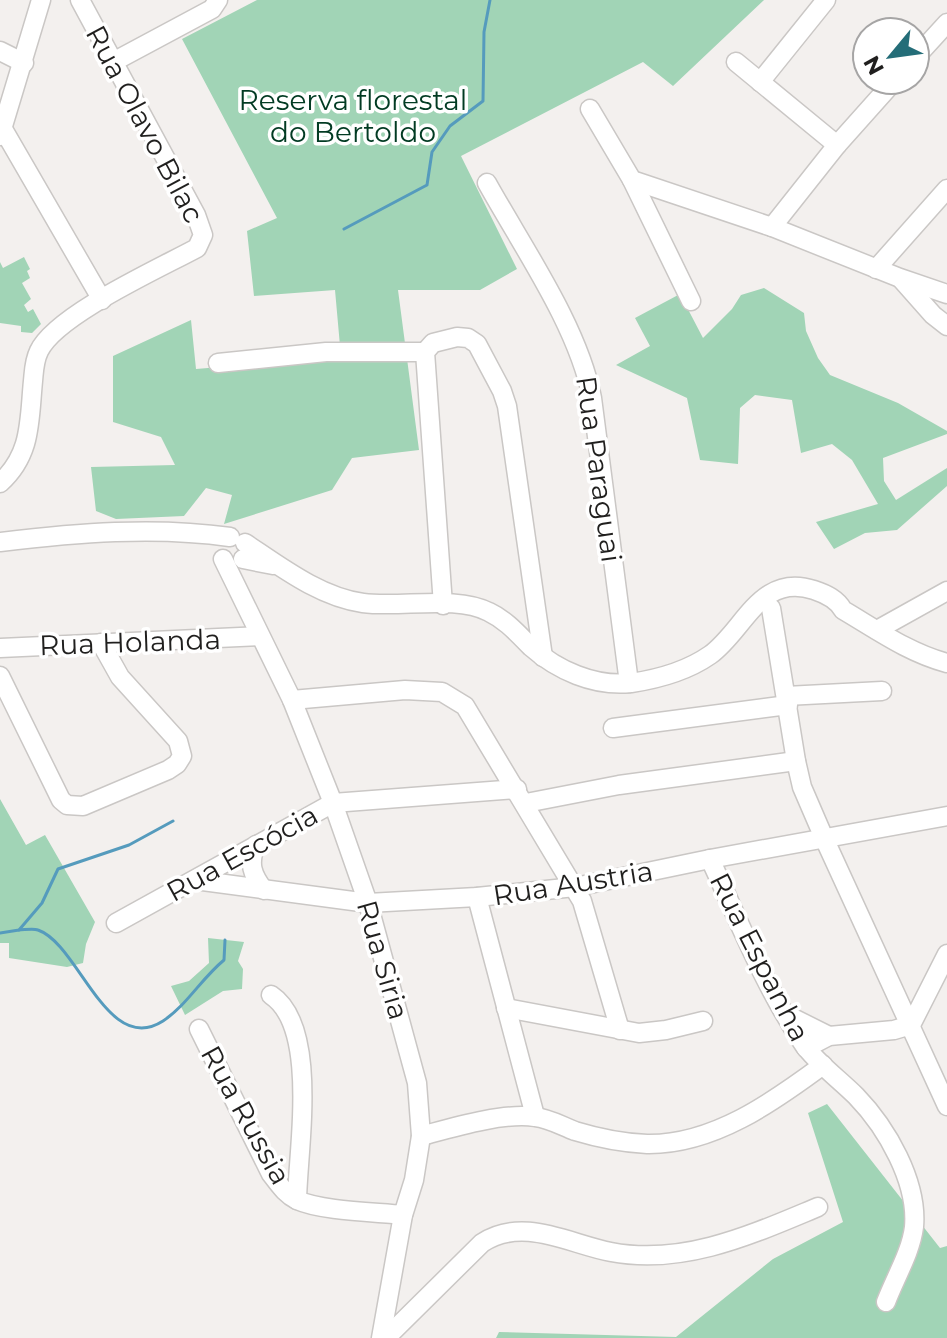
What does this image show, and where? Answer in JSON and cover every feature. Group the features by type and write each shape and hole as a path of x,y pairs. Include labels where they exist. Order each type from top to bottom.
{"street":[{"path":"0,483 20,460 27,442 34,364 38,352 55,331 102,300 1,132 41,0"},
{"name":"Rua Olavo Bilac","path":"80,0 196,215 203,235 197,248 102,300"},
{"path":"113,62 212,9 218,0"},
{"path":"760,82 826,0"},
{"path":"931,40 947,23"},
{"path":"0,51 24,63"},
{"path":"736,62 837,145"},
{"path":"772,227 881,96"},
{"path":"590,109 632,180 691,301"},
{"path":"632,180 772,227 947,294"},
{"name":"Rua Paraguai","path":"487,183 553,300 584,364 592,398 629,683"},
{"path":"876,269 947,189"},
{"path":"900,278 947,326"},
{"path":"443,605 425,352 433,343 457,337 468,338 477,344 502,391 543,657"},
{"path":"218,363 326,352 425,352"},
{"path":"0,542 104,532 183,530 234,552 279,566 331,594 361,603 475,606 506,622 543,657 565,670 598,682 629,683 689,667 718,649 741,627 750,626 779,603 800,599 833,610 843,610"},
{"name":"Rua Siria","path":"234,552 242,600 292,700 368,903 417,1083 421,1136 414,1180 403,1215 384,1338"},
{"path":"741,627 742,617 763,599 787,588 812,589 925,657 947,663"},
{"path":"877,630 947,591"},
{"path":"771,608 796,761 807,801 947,1106"},
{"path":"519,634 537,613"},
{"name":"Rua Holanda","path":"0,648 259,636"},
{"path":"0,676 61,800 67,805 83,806 168,770 182,756 178,741 120,677 101,643"},
{"path":"292,700 405,690 442,692 465,706 575,887 589,919 620,1030"},
{"path":"613,728 787,700 882,691"},
{"name":"Rua Escócia","path":"116,923 333,803 521,796 796,761"},
{"name":"Rua Austria","path":"195,880 368,903 477,897 575,887 947,816"},
{"path":"256,845 251,855 252,870 264,890"},
{"name":"Rua Espanha","path":"710,859 785,1014 806,1048 859,1099 878,1123 899,1160 913,1200 914,1229 886,1302"},
{"path":"229,862 236,887"},
{"path":"477,897 535,1116"},
{"path":"806,1048 829,1036 894,1030 911,1025 947,954"},
{"name":"Rua Russia","path":"271,995 287,1011 300,1056 302,1090 297,1200"},
{"path":"506,1008 639,1033 703,1021"},
{"path":"785,1014 829,1036"},
{"name":"Rua Russia","path":"199,1029 271,1174 282,1189 297,1200 312,1205 403,1215"},
{"path":"421,1136 484,1121 535,1116 579,1132 616,1140 649,1144 683,1139 731,1124 763,1108 823,1065"},
{"path":"384,1338 496,1233 514,1230 547,1235 613,1253 653,1256 683,1253 744,1237 818,1207"}],"green space":[{"name":"Reserva florestal do Bertoldo","path":"257,0 764,0 673,86 643,62 461,156 517,269 480,290 398,290 419,450 352,458 332,490 224,524 232,495 206,488 184,516 116,519 96,511 91,467 175,465 161,437 113,422 113,356 191,320 196,369 341,357 335,290 254,296 247,231 277,218 182,39"},
{"path":"24,257 30,269 27,271 30,278 22,283 31,299 24,305 28,312 33,309 41,324 32,333 21,332 21,326 0,323 0,262 3,268"},
{"path":"764,288 804,313 806,331 830,375 898,403 947,431 947,434 883,458 884,481 896,500 947,468 947,486 897,530 865,533 834,549 816,522 878,504 852,460 832,444 801,453 792,400 755,395 740,408 738,464 700,460 687,398 616,365 650,346 635,318 680,294 703,338 732,309 741,295"},
{"path":"0,799 26,845 45,835 95,922 86,944 83,963 67,967 9,958 9,943 0,943"},
{"path":"208,938 244,942 238,961 243,969 242,989 223,991 185,1015 171,986 189,981 209,963"},
{"path":"827,1104 940,1248 947,1246 947,1338 496,1338 499,1332 676,1337 773,1259 843,1222 808,1113"}],"waterway":[{"path":"344,229 427,185 432,152 450,126 483,101 484,32 490,0"},
{"path":"0,933 19,930 42,903 58,869 129,845 173,821"},
{"path":"19,930 36,929 53,939 110,1012 126,1024 143,1028 163,1021 187,1000 224,960 225,940"}]}
